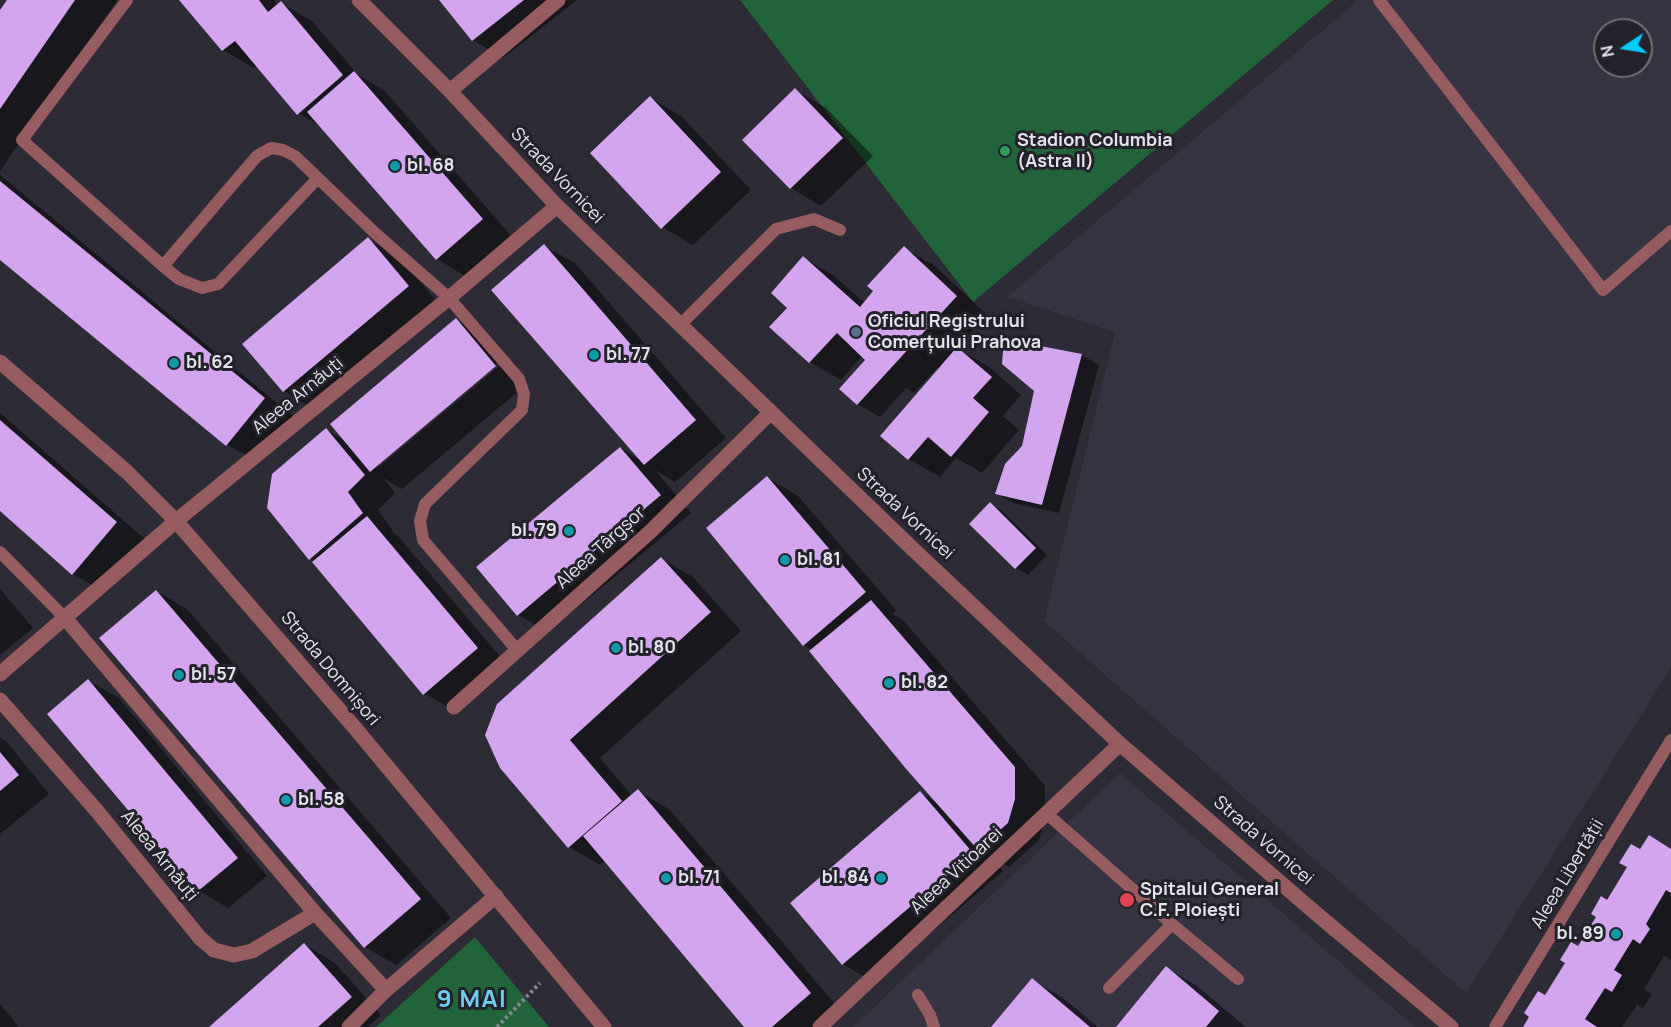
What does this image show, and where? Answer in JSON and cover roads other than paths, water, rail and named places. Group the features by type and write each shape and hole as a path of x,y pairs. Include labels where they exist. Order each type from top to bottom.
{"street":[{"name":"Strada Vornicei","path":"361,0 557,206 770,413 1120,744 1451,1027"},
{"path":"450,91 558,0"},
{"name":"Aleea Arnăuți","path":"0,674 176,521 449,298 557,206"},
{"name":"Strada Domnișori","path":"0,362 127,472 176,521 289,650 604,1027"},
{"name":"Aleea Târgșor","path":"454,707 651,531 770,413"},
{"path":"65,618 315,913 386,990"},
{"name":"Aleea Arnăuți","path":"0,700 97,812 200,938 214,951 234,955 252,951 315,913"},
{"name":"Aleea Vitioarei","path":"820,1027 1120,744"},
{"path":"349,1027 386,990 496,896"}],"lane":[{"path":"127,0 22,140 163,266 180,279 202,288 218,284 318,178"},
{"path":"1379,0 1602,290 1671,231"},
{"path":"163,266 257,156 271,148 283,150 295,156 375,233 449,298 519,379 524,394 522,410 425,504 420,521 423,540 517,650"},
{"path":"680,325 776,229 814,219 840,230"},
{"path":"0,552 65,618"},
{"name":"Aleea Libertății","path":"1495,1027 1671,740"},
{"path":"1046,813 1238,979"},
{"path":"1109,988 1172,924"},
{"path":"918,995 934,1027"}],"place":[{"name":"Stadion Columbia (Astra II)","path":"1005,151"},
{"name":"bl. 68","path":"395,166"},
{"name":"Oficiul Registrului Comerțului Prahova","path":"856,332"},
{"name":"bl. 77","path":"594,355"},
{"name":"bl. 62","path":"174,363"},
{"name":"bl. 79","path":"569,531"},
{"name":"bl. 81","path":"785,560"},
{"name":"bl. 80","path":"616,648"},
{"name":"bl. 57","path":"179,675"},
{"name":"bl. 82","path":"889,683"},
{"name":"bl. 58","path":"286,800"},
{"name":"bl. 71","path":"666,878"},
{"name":"bl. 84","path":"881,878"},
{"name":"Spitalul General C.F. Ploiești","path":"1127,900"},
{"name":"bl. 89","path":"1616,934"}],"district":[{"name":"9 MAI","path":"472,1000"}]}
